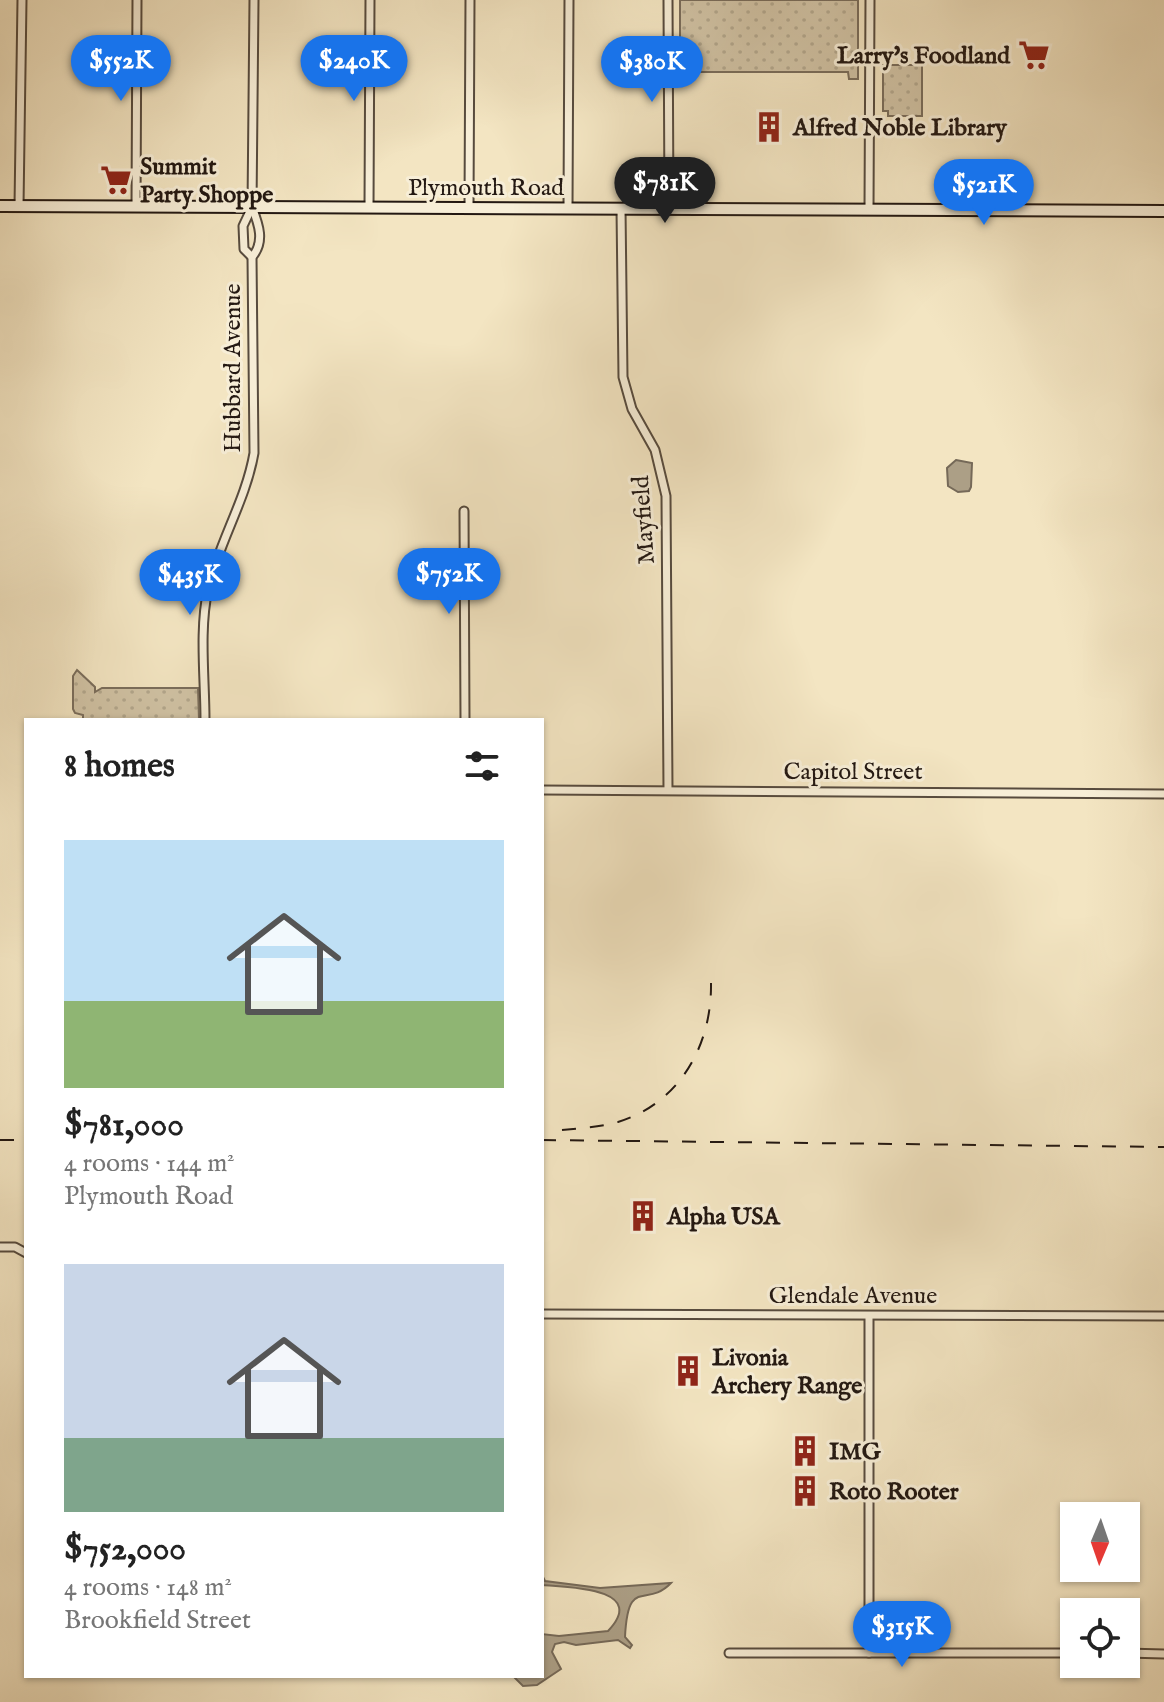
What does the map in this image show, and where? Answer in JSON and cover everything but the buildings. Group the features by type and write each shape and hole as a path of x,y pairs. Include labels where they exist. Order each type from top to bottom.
{"main road":[{"name":"Plymouth Road","path":"0,206 1164,211"}],"street":[{"path":"19,206 22,0"},
{"path":"136,207 137,0"},
{"path":"252,207 254,0"},
{"path":"369,207 370,0"},
{"path":"469,207 470,0"},
{"path":"568,208 569,0"},
{"path":"668,0 669,208"},
{"path":"869,209 870,0"},
{"name":"Hubbard Avenue","path":"252,207 243,226 244,249 252,257"},
{"name":"Hubbard Avenue","path":"205,718 205,608 212,576 249,477 254,453 252,257 259,249 260,227 252,207"},
{"name":"Mayfield","path":"621,208 623,377 632,409 655,450 666,496 668,790"},
{"path":"464,511 465,718"},
{"name":"Capitol Street","path":"544,790 1164,794"},
{"path":"0,1247 15,1247 24,1252"},
{"name":"Glendale Avenue","path":"544,1314 1164,1316"},
{"path":"869,1316 869,1653"},
{"path":"729,1653 1060,1653"},
{"path":"1140,1653 1164,1654"}],"shaded area":[{"path":"680,0 858,0 858,79 849,79 848,72 689,72 689,79 680,79"},
{"path":"883,65 922,65 922,116 888,116 888,111 883,111"},
{"path":"956,460 972,463 969,491 958,492 948,486 947,468"},
{"path":"77,670 95,687 95,692 102,688 198,688 199,718 83,718 73,709 73,676"},
{"path":"544,1579 600,1588 671,1583 654,1594 640,1596 630,1606 625,1637 632,1645 630,1648 618,1640 555,1644 552,1652 561,1669 537,1685 523,1686 515,1678 544,1678 544,1634 559,1636 608,1631 618,1617 619,1606 612,1598 585,1589 544,1585"}],"railway":[{"path":"562,1130 618,1122 640,1113 675,1086 688,1069 706,1028 711,983"},
{"path":"0,1140 24,1140"},
{"path":"544,1140 1164,1147"}],"place":[{"name":"Larry's Foodland","path":"1034,55"},
{"name":"Alfred Noble Library","path":"769,127"},
{"name":"Summit Party Shoppe","path":"116,180"},
{"name":"Alpha USA","path":"643,1216"},
{"name":"Livonia Archery Range","path":"688,1371"},
{"name":"IMG","path":"805,1451"},
{"name":"Roto Rooter","path":"805,1491"}]}
